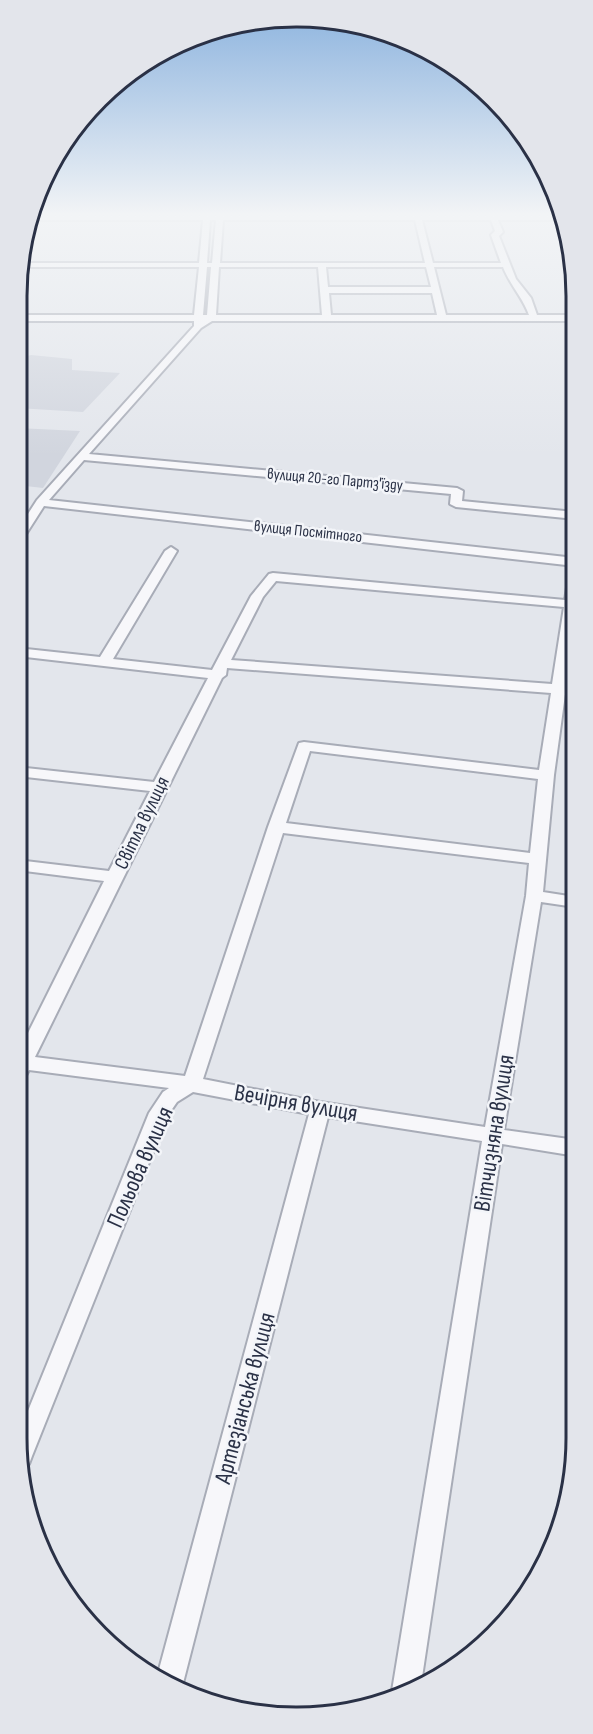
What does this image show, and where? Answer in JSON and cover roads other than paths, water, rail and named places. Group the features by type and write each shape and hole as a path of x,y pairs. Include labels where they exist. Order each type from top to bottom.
{"street":[{"path":"27,522 41,501 82,457 197,322 199,294"},
{"path":"211,317 213,294"},
{"path":"326,294 327,319"},
{"path":"437,294 442,318"},
{"path":"519,294 527,298 534,318"},
{"path":"527,298 532,294"},
{"path":"27,318 197,322 211,317 566,318"},
{"name":"вулиця 20-го Партз'їзду","path":"82,457 457,492 456,504 566,515"},
{"name":"вулиця Посмітного","path":"41,501 566,561"},
{"path":"105,661 171,551"},
{"name":"Світла вулиця","path":"27,1049 257,596 273,577 566,604"},
{"name":"Вітчизняна вулиця","path":"407,1683 493,1136 534,896 546,775 566,632"},
{"path":"27,653 221,670 558,689"},
{"path":"190,1084 195,1076 304,746 546,775"},
{"path":"27,772 159,787"},
{"path":"276,827 536,859"},
{"path":"27,866 116,877"},
{"path":"534,896 566,901"},
{"name":"Вечірня вулиця","path":"27,1067 190,1084 320,1109 566,1147"},
{"name":"Польова вулиця","path":"27,1439 159,1113 170,1097 190,1084"},
{"name":"Артезіанська вулиця","path":"172,1677 320,1109"}]}
